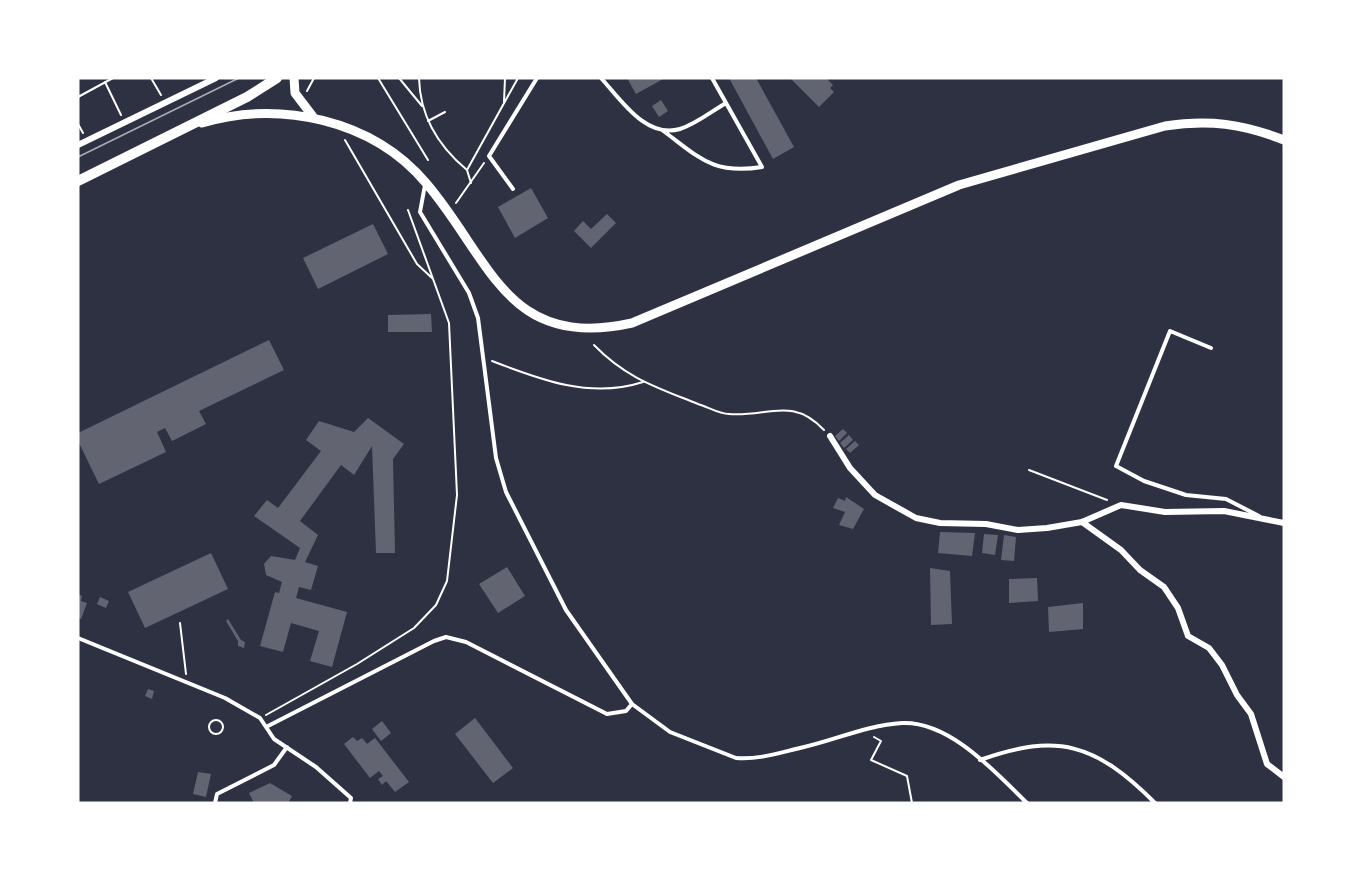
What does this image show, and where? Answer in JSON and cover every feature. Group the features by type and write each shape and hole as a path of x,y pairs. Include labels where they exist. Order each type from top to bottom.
{"main road":[{"path":"247,97 252,85 265,78"},
{"path":"78,181 247,97 277,78"}],"street":[{"path":"78,145 216,78"},
{"path":"294,78 295,93 314,118"},
{"path":"183,129 226,116 261,112 314,118 371,139 401,159 426,183 487,271 511,298 550,322 579,328 607,328 632,323 959,185 1165,126 1196,121 1228,123 1284,140"},
{"path":"830,436 849,468 875,495 916,518 940,523 986,524 1018,530 1082,522 1121,505 1165,512 1224,511 1259,516 1284,523"},
{"path":"1082,522 1121,550 1140,570 1164,587 1178,608 1188,636 1209,648 1222,665 1237,695 1251,714 1267,765 1284,777"}],"lane":[{"path":"513,189 489,156 537,78"},
{"path":"601,78 643,122 662,130 714,167 746,170 762,167 712,78"},
{"path":"662,130 681,129 726,103"},
{"path":"426,183 420,212 469,293 478,318 496,458 506,492 566,610 632,704 670,732 736,758 748,759 813,746 864,731 904,723 928,728 952,738 1027,803"},
{"path":"1211,348 1170,331 1116,466 1144,481 1186,495 1226,499 1259,516"},
{"path":"268,726 446,637 466,642 607,714 626,711 632,704"},
{"path":"78,638 225,698 260,718 268,726 274,739 351,798 350,803"},
{"path":"980,760 1022,747 1041,744 1068,746 1086,752 1118,771 1155,803"},
{"path":"215,803 217,794 274,765 287,747"}],"path":[{"path":"78,97 113,78"},
{"path":"151,78 161,95"},
{"path":"310,81 314,78"},
{"path":"378,78 428,160"},
{"path":"399,78 423,108"},
{"path":"419,78 423,108 428,121 438,141 467,170 471,183"},
{"path":"504,102 505,78"},
{"path":"467,170 518,78"},
{"path":"105,82 121,115"},
{"path":"428,121 445,112"},
{"path":"78,124 84,133"},
{"path":"345,140 417,264 434,280"},
{"path":"456,202 489,156"},
{"path":"472,160 485,162"},
{"path":"260,718 381,650 414,628 436,605 447,581 457,495 449,323 408,210"},
{"path":"594,345 614,365 643,382 727,414 786,409 800,411 813,418 830,436"},
{"path":"483,358 543,380 572,387 628,387 643,382"},
{"path":"1029,470 1121,505"},
{"path":"180,623 187,682"},
{"path":"213,720 219,720 223,724 222,730 217,734 208,728 213,720"},
{"path":"864,731 881,741 871,760 907,776 912,803"}],"building":[{"path":"627,78 665,78 636,94"},
{"path":"729,78 756,78 794,147 773,159"},
{"path":"790,78 826,78 833,85 830,88 834,92 819,107"},
{"path":"661,100 668,111 659,117 652,106"},
{"path":"531,188 548,218 515,238 498,207"},
{"path":"607,214 616,223 591,248 574,231 583,221 591,229"},
{"path":"373,224 388,254 318,289 303,258"},
{"path":"431,314 432,332 388,332 388,315"},
{"path":"269,340 284,370 199,411 206,424 172,441 165,428 157,432 166,452 99,484 78,441 78,433"},
{"path":"368,418 404,444 393,459 395,553 376,553 372,446 354,475 341,465 300,521 318,535 305,562 318,566 311,590 299,587 296,598 347,612 332,667 310,661 319,631 291,623 283,652 260,646 275,592 279,593 282,582 266,575 264,564 271,556 295,560 300,548 254,516 267,500 278,508 321,451 306,440 319,421 354,432"},
{"path":"843,429 847,433 839,441 835,436"},
{"path":"849,435 853,440 844,448 840,443"},
{"path":"855,441 859,445 850,453 846,449"},
{"path":"846,497 864,509 853,529 839,525 845,512 833,508 838,498 845,501"},
{"path":"940,532 975,533 972,556 938,553"},
{"path":"984,534 998,535 995,555 982,553"},
{"path":"1004,535 1016,537 1014,561 1001,560"},
{"path":"211,553 228,589 145,628 128,592"},
{"path":"507,567 525,596 498,613 479,584"},
{"path":"930,568 950,571 952,624 931,625"},
{"path":"1037,578 1038,601 1009,603 1009,579"},
{"path":"78,594 82,596 81,601 87,603 81,619 78,618"},
{"path":"100,597 109,601 106,608 97,604"},
{"path":"1083,603 1083,629 1049,632 1048,607"},
{"path":"228,619 241,640 245,642 244,648 238,646 238,641 226,621"},
{"path":"148,689 154,691 152,699 145,696"},
{"path":"475,718 513,768 493,783 455,734"},
{"path":"382,721 391,733 381,741 372,729"},
{"path":"353,737 357,741 362,738 367,744 375,738 409,782 395,792 386,781 382,785 378,779 383,776 379,771 370,778 344,744"},
{"path":"198,772 211,774 206,797 193,794"},
{"path":"270,783 292,796 288,803 254,803 249,793"}],"tram line":[{"path":"78,157 239,78"}]}
